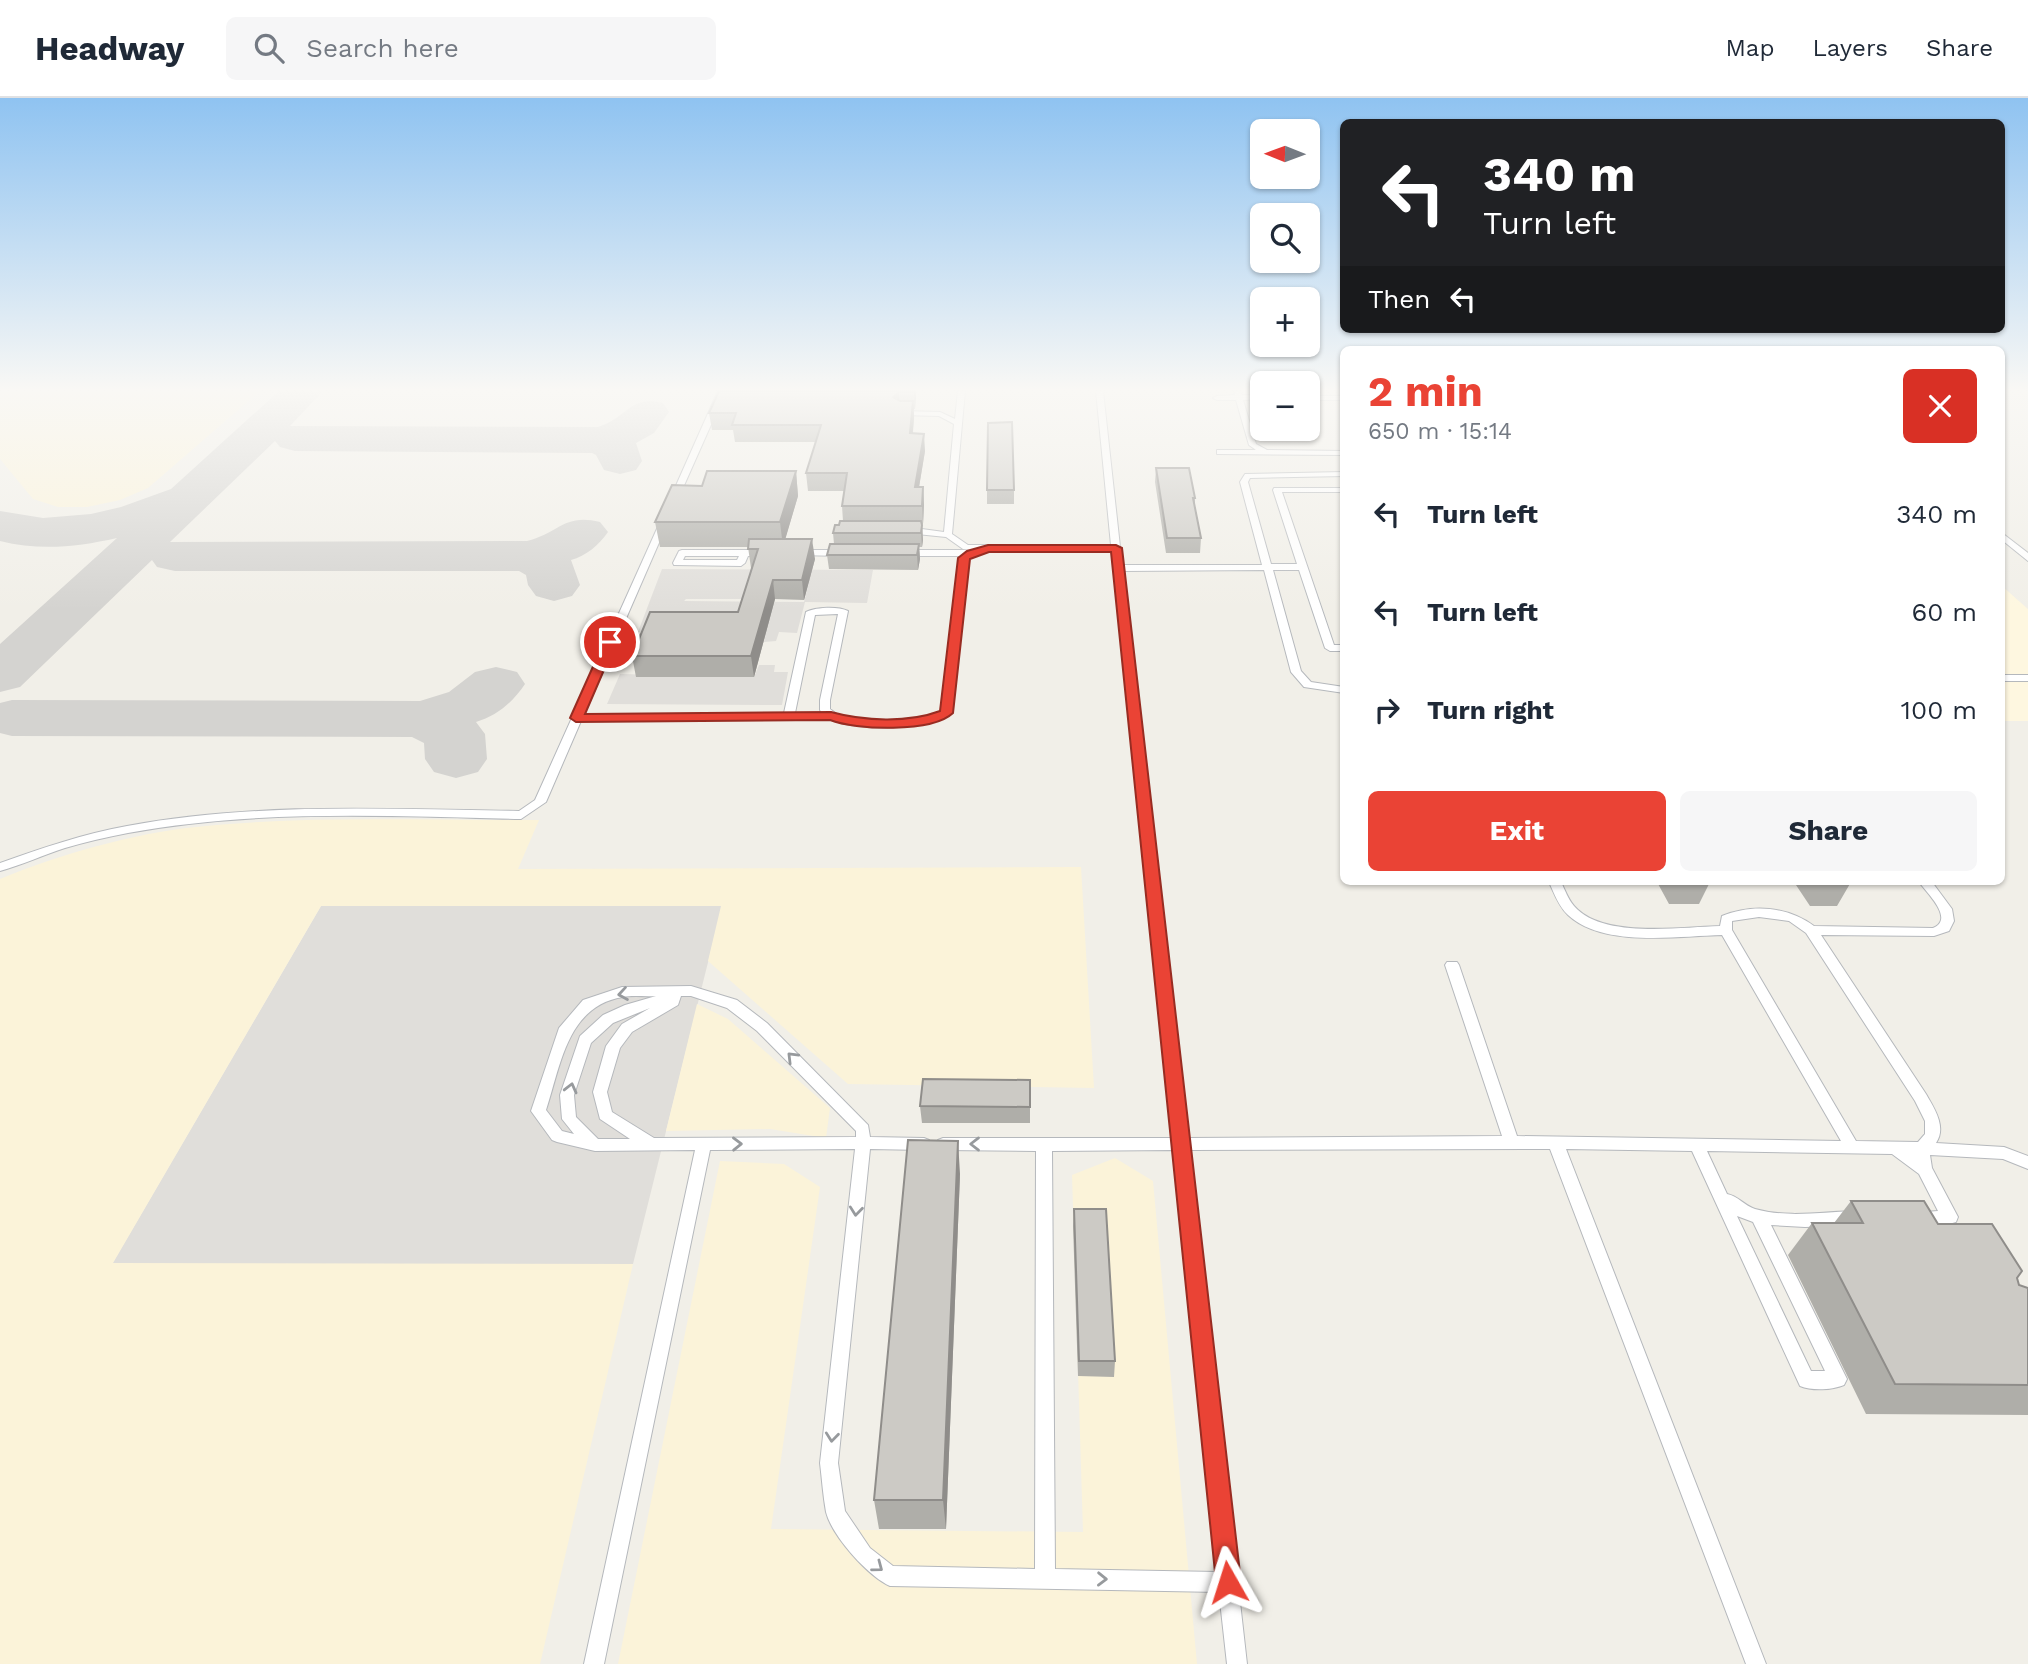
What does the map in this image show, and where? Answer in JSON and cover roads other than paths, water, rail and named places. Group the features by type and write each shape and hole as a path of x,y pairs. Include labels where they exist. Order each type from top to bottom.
{"lane":[{"path":"671,504 689,464"},
{"path":"945,553 954,464"},
{"path":"1107,464 1237,1664"},
{"path":"1340,474 1248,476 1244,482 1296,672 1308,685 1340,689"},
{"path":"1340,490 1277,490 1330,648 1340,648"},
{"path":"0,867 34,853 165,821 266,813 521,815 540,802 666,517"},
{"path":"895,530 923,530 948,534 955,542 966,547 1116,548"},
{"path":"2005,539 2028,558"},
{"path":"892,553 971,553 988,548"},
{"path":"744,553 741,563 677,563 682,553 744,553 771,553"},
{"path":"785,553 852,553"},
{"path":"789,716 811,612 843,611 825,700 825,710 831,716 845,722 923,722 946,713 964,558 971,553"},
{"path":"1118,568 1303,567"},
{"path":"2005,678 2028,678"},
{"path":"576,718 831,716"},
{"path":"1557,885 1572,913 1590,924 1613,931 1726,930"},
{"path":"1811,930 1934,932 1944,928 1948,921 1946,909 1927,885"},
{"path":"1852,1147 1726,930 1726,919 1736,915 1775,914 1794,918 1811,930 1921,1098 1932,1121 1933,1136 1922,1148 1924,1170 1950,1217 1896,1218"},
{"path":"1452,965 1512,1143"},
{"path":"1228,1582 890,1576 863,1555 836,1514 829,1463 863,1143 863,1129 762,1027 732,1004 691,990 622,992 588,1004 566,1028 538,1111 557,1136 595,1145 863,1143 1512,1143 1852,1147 2004,1153 2028,1163"},
{"path":"651,1144 605,1115 600,1092 613,1046 627,1028 691,990"},
{"path":"595,1145 569,1119 567,1095 585,1040 608,1019 630,1009 691,990"},
{"path":"594,1664 704,1144"},
{"path":"1556,1144 1756,1664"},
{"path":"1044,1145 1045,1578"},
{"path":"1697,1146 1806,1380 1838,1379 1759,1218"},
{"path":"1895,1148 1924,1170"},
{"path":"1718,1189 1736,1210 1759,1218 1868,1218"}]}
